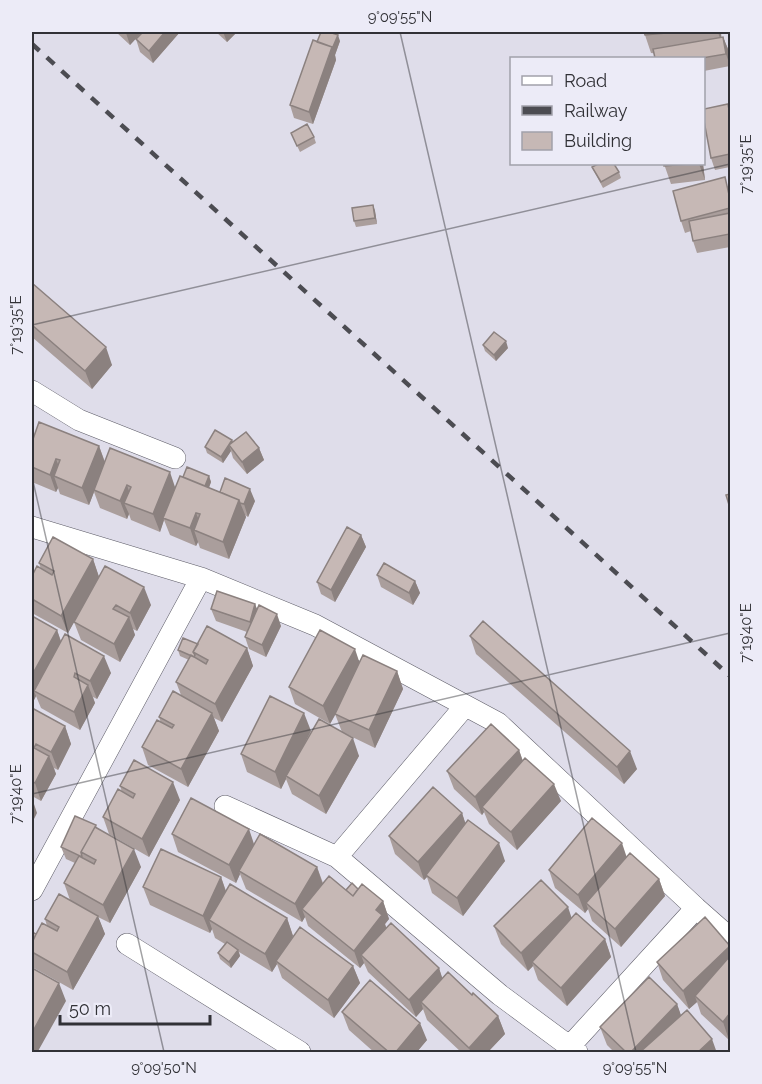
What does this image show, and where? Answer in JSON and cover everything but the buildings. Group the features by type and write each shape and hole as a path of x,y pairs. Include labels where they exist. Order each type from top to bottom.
{"street":[{"path":"32,391 79,420 175,458"},
{"path":"33,532 201,578 315,625 498,723 730,938"},
{"path":"32,890 201,578"},
{"path":"336,857 465,706"},
{"path":"225,806 336,857 500,995 574,1049 696,908"},
{"path":"127,944 300,1053"}],"railway":[{"path":"32,44 730,676"}]}
